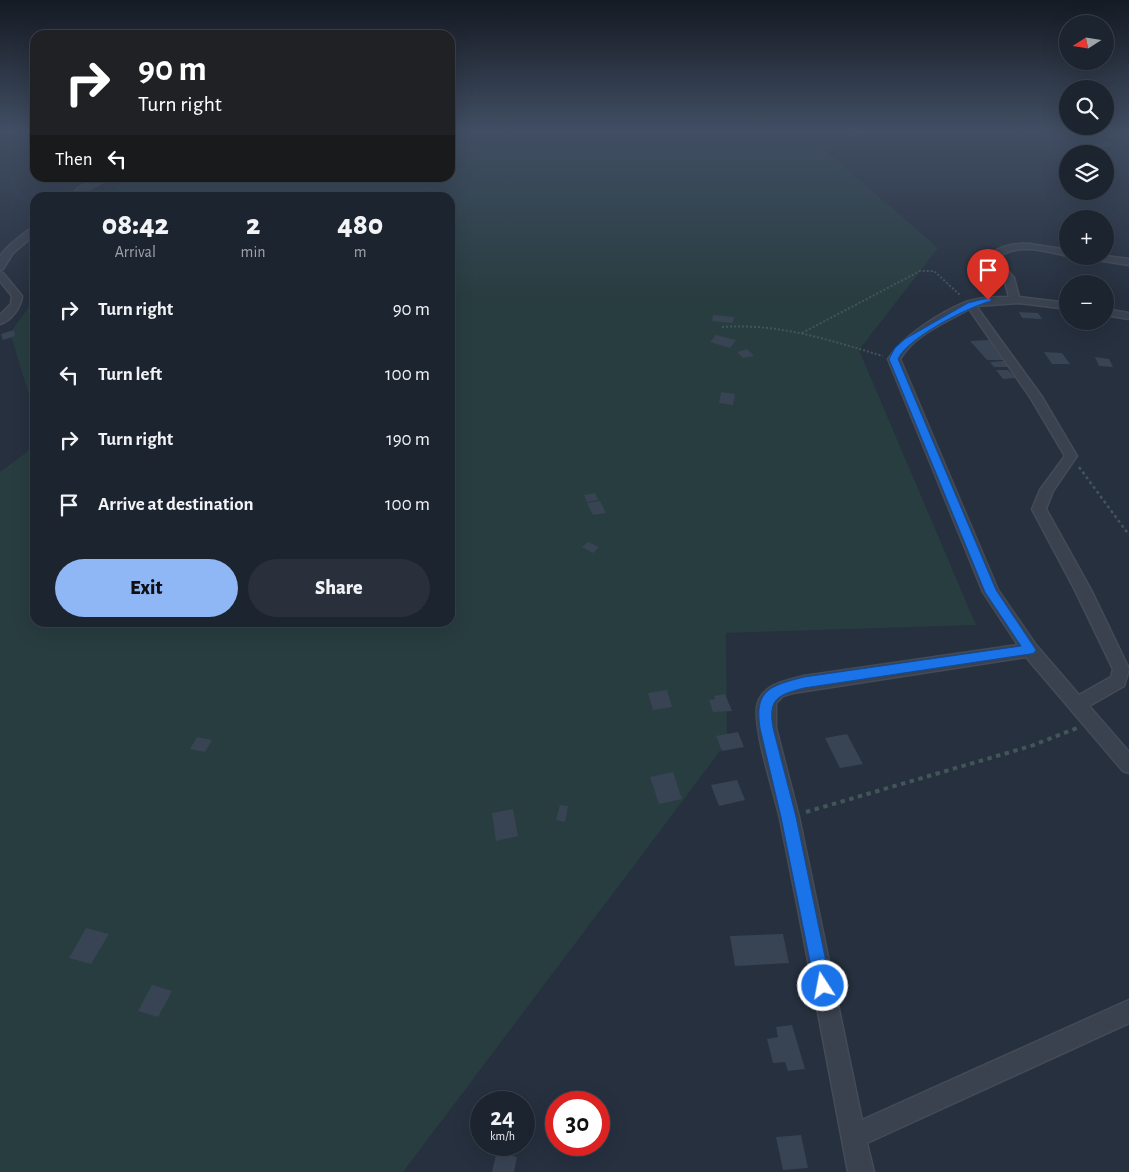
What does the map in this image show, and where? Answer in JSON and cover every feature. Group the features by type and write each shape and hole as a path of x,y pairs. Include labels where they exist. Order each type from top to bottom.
{"street":[{"path":"0,267 1,262 30,234"},
{"path":"1014,298 1009,278 994,258 1000,251 1007,247 1022,246 1059,252"},
{"path":"1114,260 1129,262"},
{"path":"0,275 17,296 16,305 0,321"},
{"path":"1059,305 1014,298 988,300 970,304 908,341 898,350 894,359 991,592 1030,650 1129,765"},
{"path":"970,304 1058,431 1071,456 1061,473 1040,500 1038,509 1083,590 1121,669 1118,680 1077,705"},
{"path":"1114,314 1129,316"},
{"path":"861,1172 789,817 765,716 769,697 778,689 804,683 1030,650"},
{"path":"854,1136 1129,1011"}],"path":[{"path":"802,333 920,271 934,271 970,304"},
{"path":"722,327 742,325 769,326 802,333 894,359"},
{"path":"1071,456 1129,536"},
{"path":"789,817 1031,746 1092,723"}],"green space":[{"path":"116,187 867,187 938,248 859,350 976,625 726,633 727,742 403,1172 0,1172 0,472 30,450 30,627 455,627 455,192 112,192"},
{"path":"30,306 30,398 10,333"}],"building":[{"path":"1019,312 1038,313 1042,319 1022,318"},
{"path":"713,315 734,317 733,323 712,321"},
{"path":"14,330 15,336 3,340 1,334"},
{"path":"716,335 736,340 730,348 710,342"},
{"path":"989,340 1004,360 987,360 970,341"},
{"path":"747,349 754,356 743,358 737,352"},
{"path":"1044,352 1062,353 1070,364 1052,364"},
{"path":"1095,357 1109,359 1113,367 1099,366"},
{"path":"1004,361 1009,367 994,367 990,362"},
{"path":"996,370 1008,370 1016,378 1003,379"},
{"path":"721,392 735,394 733,405 719,403"},
{"path":"595,493 598,500 587,502 584,495"},
{"path":"600,501 606,513 593,515 587,503"},
{"path":"588,542 599,547 593,553 582,547"},
{"path":"667,690 672,707 653,710 648,693"},
{"path":"725,694 732,711 713,712 709,700 715,699 714,696"},
{"path":"738,732 744,747 722,751 716,736"},
{"path":"847,734 863,764 840,768 825,738"},
{"path":"197,737 212,740 205,752 190,749"},
{"path":"673,772 682,799 659,804 650,777"},
{"path":"737,780 745,800 719,806 711,785"},
{"path":"560,805 568,806 565,822 556,820"},
{"path":"513,809 518,836 496,841 492,813"},
{"path":"86,928 109,934 91,964 69,958"},
{"path":"783,934 789,963 735,966 730,936"},
{"path":"152,985 172,991 158,1017 138,1011"},
{"path":"792,1025 805,1069 788,1071 785,1062 773,1063 767,1039 778,1037 776,1027"},
{"path":"801,1135 808,1168 783,1170 776,1137"},
{"path":"496,1156 517,1157 514,1172 492,1172"}],"route":[{"path":"823,986 789,817 767,728 765,716 769,697 778,689 804,683 1030,650 991,592 982,574 894,359 898,350 908,341 970,304 988,300"}]}
